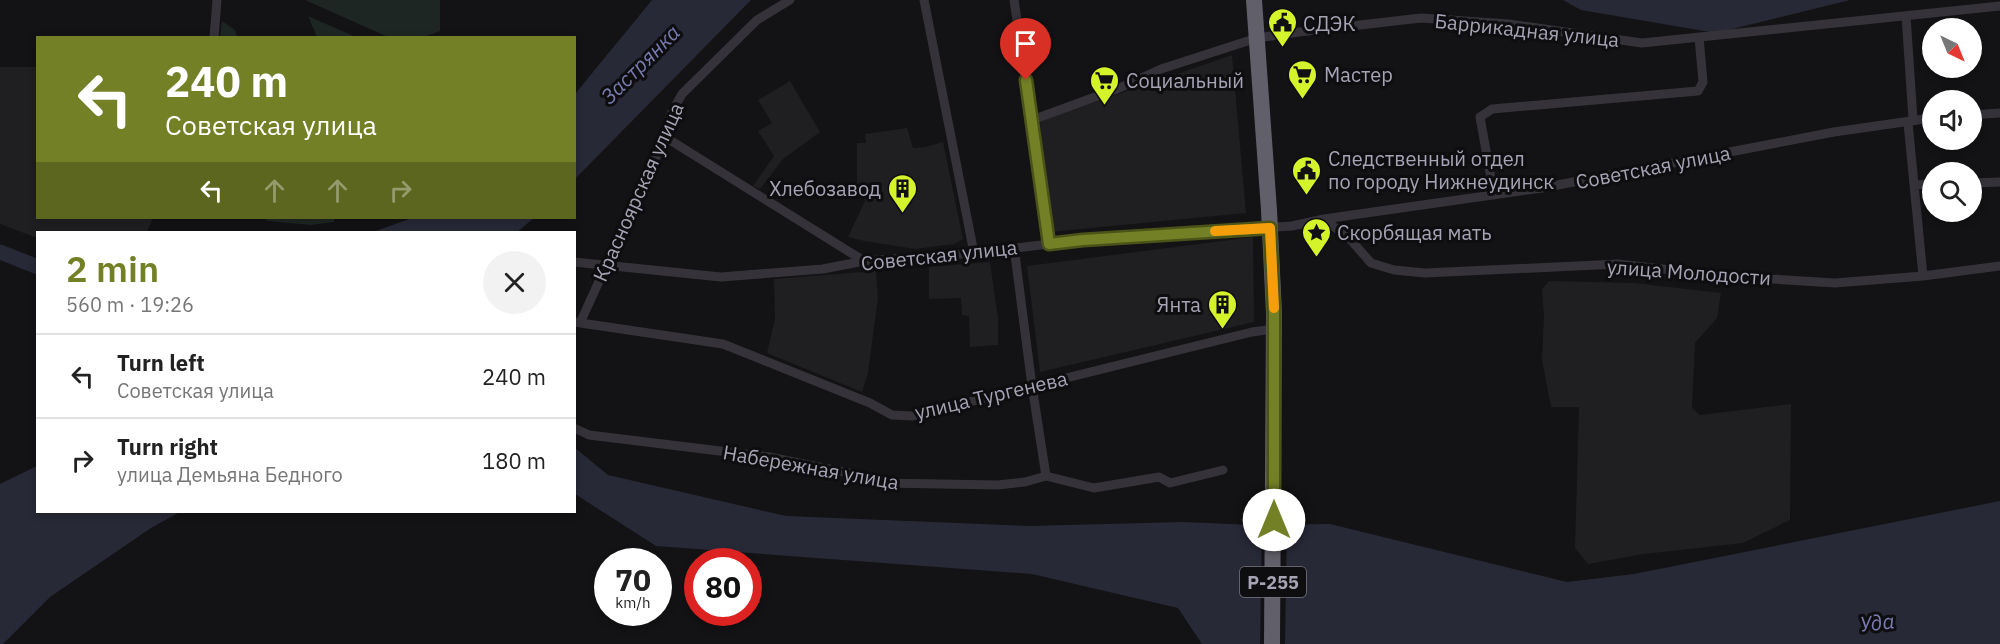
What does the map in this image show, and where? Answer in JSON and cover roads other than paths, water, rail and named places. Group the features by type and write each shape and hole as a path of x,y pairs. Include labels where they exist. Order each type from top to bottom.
{"highway":[{"name":"Р-255","path":"1254,0 1270,228 1274,329 1272,644"}],"street":[{"path":"214,36 217,0"},
{"name":"Красноярская улица","path":"577,322 607,267 682,94 757,20 790,0"},
{"path":"924,0 974,253"},
{"path":"1014,0 1049,244"},
{"name":"Баррикадная улица","path":"1032,120 1117,89 1161,69 1257,38 1421,18 1509,24 1642,43 2000,6"},
{"path":"1906,15 1910,121 1923,276"},
{"path":"1494,195 1480,117 1492,109 1698,91 1703,82 1699,37"},
{"path":"1982,114 2000,113"},
{"name":"Советская улица","path":"576,262 721,277 823,269 864,261 974,253 1094,239 1292,226 1324,219 1542,188 1834,132 1922,119"},
{"path":"665,137 864,261"},
{"path":"1982,183 2000,182"},
{"path":"1915,185 1922,185"},
{"name":"улица Молодости","path":"1324,219 1350,239 1371,263 1394,270 1425,273 1618,264 1724,276 1835,283 1923,276 2000,266"},
{"path":"1014,247 1046,476"},
{"name":"улица Тургенева","path":"577,322 723,344 870,403 892,415 913,416 1252,332 1274,329"},
{"name":"Набережная улица","path":"576,429 589,435 769,457 859,475 883,483 998,485 1025,482 1046,476 1094,488 1159,477 1170,483 1223,470"}],"water":[{"name":"Застрянка","path":"652,0 751,0 576,178 576,93"},
{"path":"1563,0 1850,0 1716,33 1581,10"},
{"path":"409,219 533,219 518,231 376,231"},
{"name":"Уда","path":"576,449 608,475 786,516 1029,526 1183,522 1255,525 1330,524 1567,582 1634,574 2000,501 2000,644 1202,644 1178,608 1032,574 762,554 762,548 656,546 576,495"},
{"path":"36,466 36,513 178,513 151,528 50,597 3,644 0,644 0,484"}],"waterway":[{"path":"0,252 36,266"}],"place":[{"name":"СДЭК","path":"1282,48"},
{"name":"Мастер","path":"1303,100"},
{"name":"Социальный","path":"1105,106"},
{"name":"Следственный отдел по городу Нижнеудинск","path":"1307,196"},
{"name":"Хлебозавод","path":"902,214"},
{"name":"Скорбящая мать","path":"1316,258"},
{"name":"Янта","path":"1222,330"}]}
